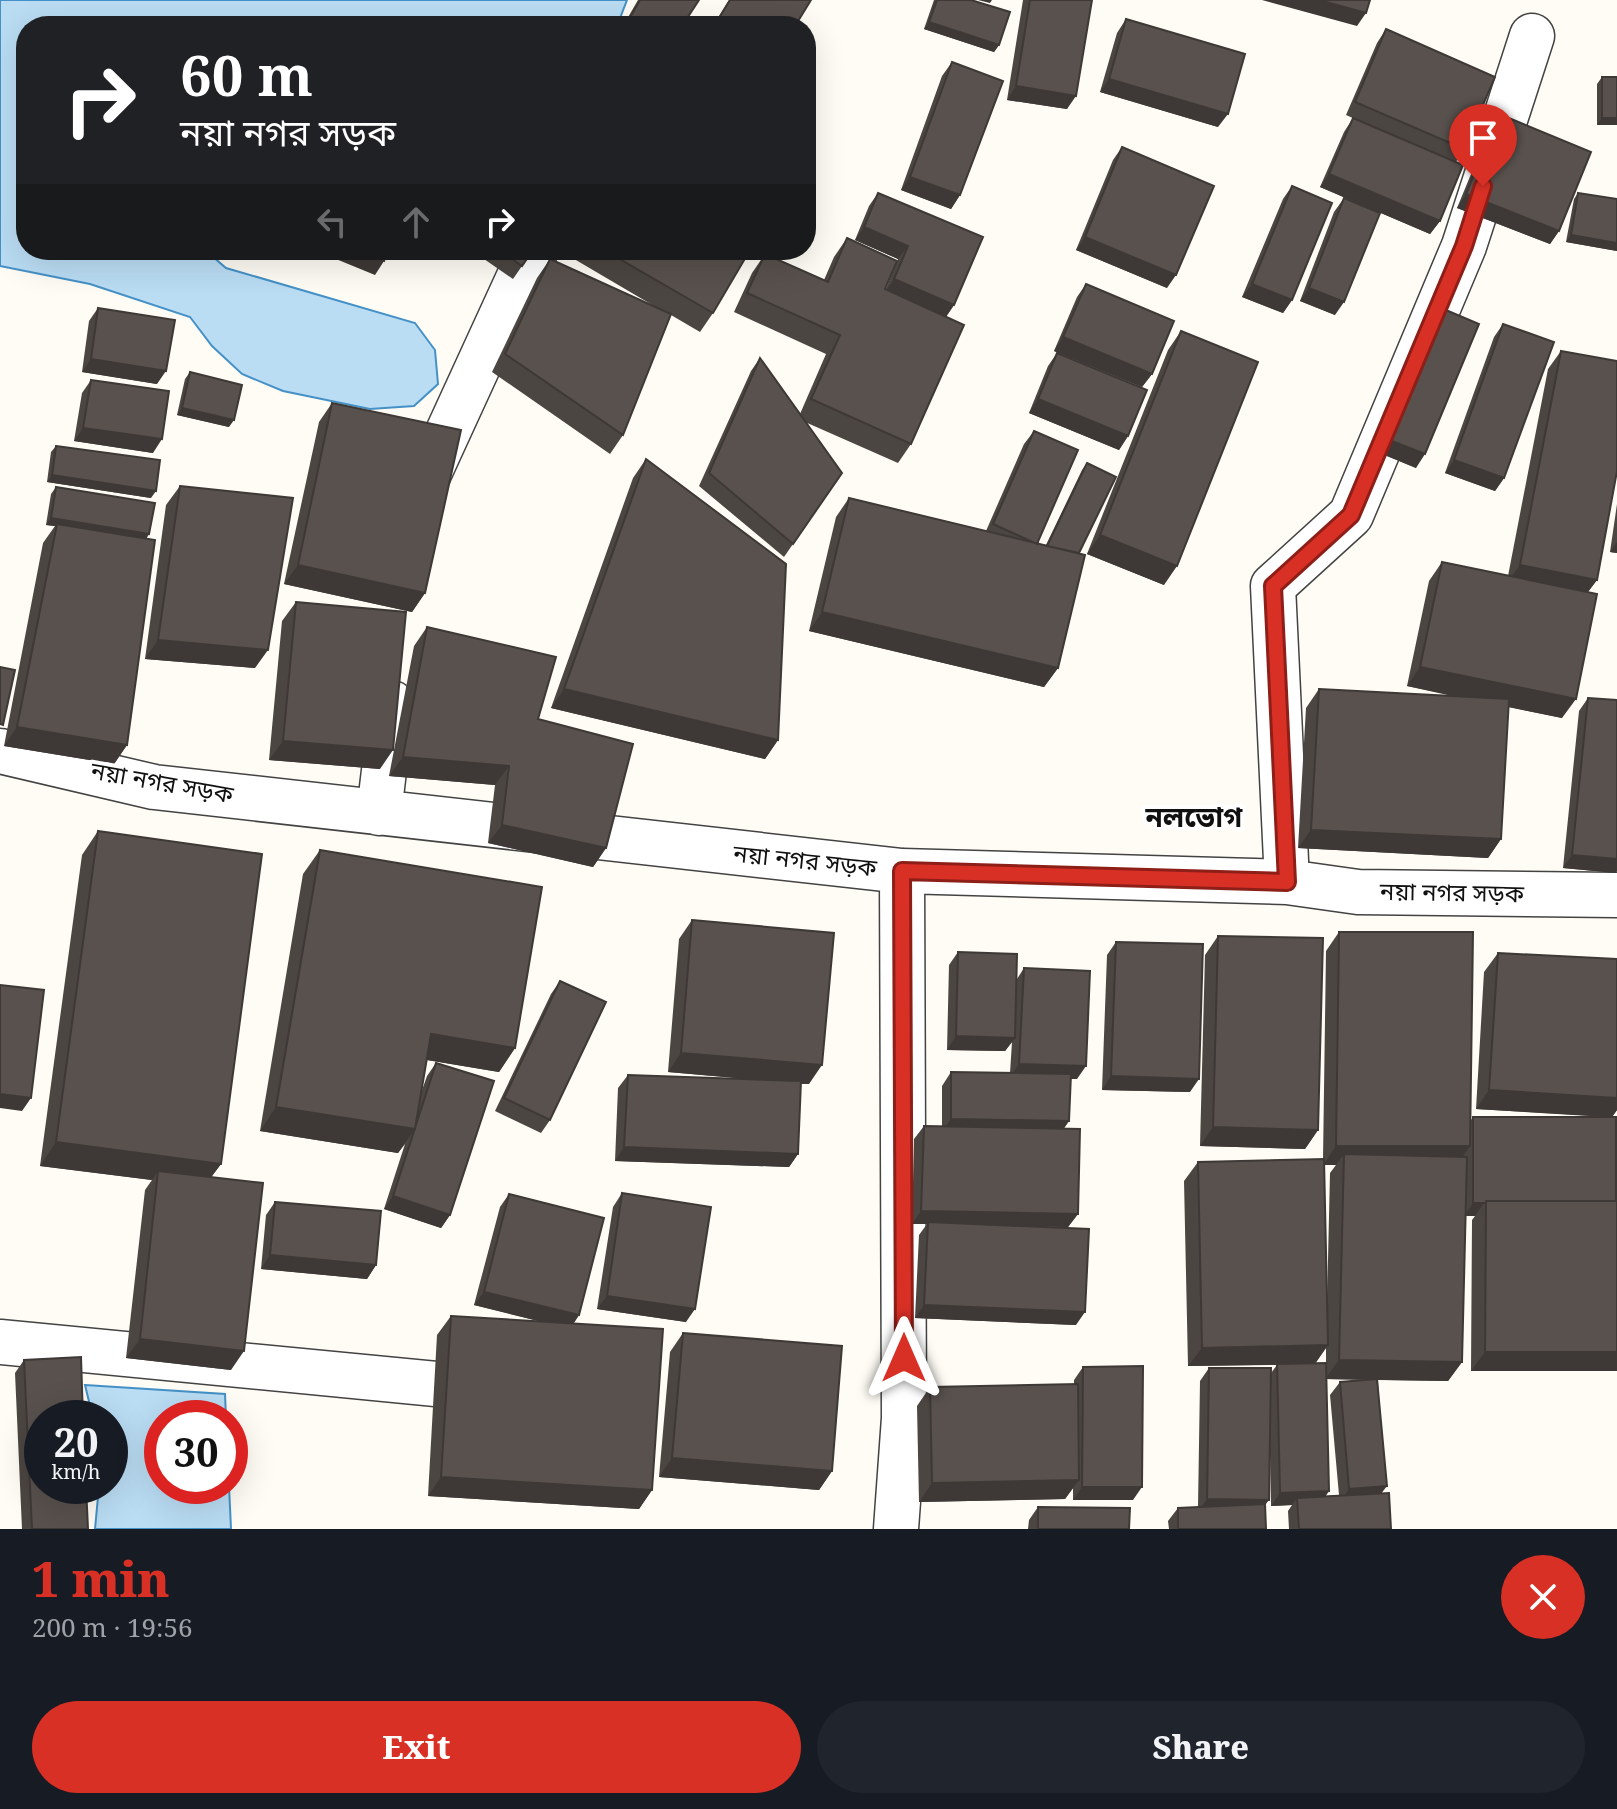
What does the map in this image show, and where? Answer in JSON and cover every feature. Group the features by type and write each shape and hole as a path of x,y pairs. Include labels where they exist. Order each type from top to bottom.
{"street":[{"path":"1287,882 1273,586 1351,515 1464,246 1532,36"},
{"path":"412,521 414,505 519,277 530,260"},
{"path":"379,813 397,659"},
{"name":"নয়া নগর সড়ক","path":"0,751 154,787 902,871 1287,882 1358,892 1617,895"},
{"path":"896,1529 904,1418 902,871"},
{"path":"1355,940 1358,892"},
{"path":"0,1342 436,1384"}],"water":[{"path":"0,0 627,0 621,16 16,16 16,260 217,260 226,268 415,323 435,350 438,384 414,406 370,409 283,391 242,374 212,346 190,317 90,284 0,266"},
{"path":"85,1385 225,1394 225,1400 144,1400 144,1504 230,1504 231,1529 95,1529 97,1504 128,1504 128,1400 89,1400"}],"building":[{"path":"640,0 699,0 689,16 631,16"},
{"path":"730,0 811,0 801,16 720,16"},
{"path":"937,0 971,0 1010,12 999,45 929,22"},
{"path":"1030,0 1092,0 1076,96 1016,86"},
{"path":"1319,0 1370,0 1366,13"},
{"path":"1126,19 1245,54 1228,114 1109,79"},
{"path":"1386,29 1495,77 1464,149 1355,102"},
{"path":"952,62 1003,81 960,195 910,177"},
{"path":"1602,77 1617,77 1617,118 1602,118"},
{"path":"1499,114 1591,152 1559,231 1466,194"},
{"path":"1353,118 1463,165 1440,221 1329,174"},
{"path":"1122,147 1214,186 1176,275 1085,237"},
{"path":"1292,186 1332,203 1292,300 1252,284"},
{"path":"878,193 983,237 954,305 894,279 908,246 864,227"},
{"path":"1578,193 1617,199 1617,243 1571,235"},
{"path":"1344,198 1380,213 1344,302 1309,288"},
{"path":"847,238 897,261 885,289 964,325 911,444 811,399 840,335 747,293 762,260 778,260 828,282"},
{"path":"550,260 671,314 623,435 505,354"},
{"path":"621,260 744,260 713,313"},
{"path":"1086,284 1174,321 1152,374 1063,337"},
{"path":"1434,305 1479,324 1425,454 1379,436"},
{"path":"98,308 175,320 166,371 91,359"},
{"path":"1503,324 1554,342 1504,478 1454,460"},
{"path":"1181,331 1258,362 1177,566 1100,535"},
{"path":"1561,351 1617,361 1617,471 1597,580 1520,565"},
{"path":"1057,353 1147,390 1128,436 1038,399"},
{"path":"760,358 842,473 793,544 709,473"},
{"path":"190,372 242,385 234,420 182,408"},
{"path":"91,380 169,391 162,439 83,428"},
{"path":"332,403 461,430 425,593 298,565"},
{"path":"1034,431 1078,450 1037,544 993,524"},
{"path":"56,446 160,460 156,491 52,475"},
{"path":"646,459 786,564 778,740 564,689"},
{"path":"1087,463 1116,477 1079,553 1047,546"},
{"path":"180,486 293,498 268,650 158,640"},
{"path":"56,487 155,503 149,534 51,518"},
{"path":"849,498 1085,555 1058,668 822,612"},
{"path":"57,524 155,540 127,745 17,727"},
{"path":"1442,562 1597,594 1576,699 1420,667"},
{"path":"296,602 406,612 393,750 283,741"},
{"path":"427,627 556,657 538,719 633,744 606,848 502,825 509,766 403,757"},
{"path":"0,667 15,670 3,725 0,724"},
{"path":"1319,689 1509,699 1501,839 1311,830"},
{"path":"1588,698 1617,700 1617,859 1572,855"},
{"path":"98,831 262,854 221,1164 56,1142"},
{"path":"320,850 542,887 515,1048 431,1034 415,1129 276,1107"},
{"path":"692,920 834,933 822,1065 681,1053"},
{"path":"1339,932 1473,932 1470,1146 1336,1146"},
{"path":"1218,936 1323,938 1318,1130 1213,1127"},
{"path":"1116,942 1203,944 1199,1079 1111,1076"},
{"path":"958,952 1017,954 1015,1038 956,1036"},
{"path":"1498,953 1617,959 1617,1098 1489,1090"},
{"path":"1024,968 1090,971 1086,1066 1019,1064"},
{"path":"560,981 606,1002 550,1120 504,1098"},
{"path":"0,985 44,990 31,1098 0,1094"},
{"path":"436,1063 494,1081 450,1215 393,1196"},
{"path":"951,1072 1071,1074 1069,1121 951,1119"},
{"path":"628,1075 801,1081 798,1154 624,1147"},
{"path":"1473,1117 1616,1117 1616,1201 1473,1203"},
{"path":"924,1126 1080,1129 1078,1214 921,1211"},
{"path":"1344,1154 1467,1157 1462,1362 1339,1360"},
{"path":"1324,1159 1328,1345 1202,1348 1198,1162"},
{"path":"158,1171 263,1183 244,1351 140,1339"},
{"path":"622,1193 711,1207 695,1309 607,1296"},
{"path":"509,1194 604,1218 579,1315 484,1292"},
{"path":"1486,1201 1617,1201 1617,1352 1485,1352"},
{"path":"275,1202 381,1211 376,1265 270,1255"},
{"path":"928,1222 1089,1229 1085,1312 924,1305"},
{"path":"451,1316 663,1329 652,1490 441,1477"},
{"path":"683,1333 842,1346 832,1471 672,1458"},
{"path":"81,1357 82,1400 26,1400 24,1360"},
{"path":"1326,1363 1329,1491 1280,1493 1277,1364"},
{"path":"1143,1366 1142,1487 1082,1487 1083,1367"},
{"path":"1209,1368 1271,1368 1269,1500 1207,1499"},
{"path":"1377,1379 1387,1486 1349,1489 1340,1382"},
{"path":"1078,1384 1079,1480 932,1483 930,1387"},
{"path":"1389,1493 1391,1529 1299,1529 1297,1498"},
{"path":"31,1504 87,1504 88,1529 32,1529"},
{"path":"1265,1504 1266,1529 1178,1529 1178,1508"},
{"path":"1038,1507 1130,1508 1129,1529 1038,1529"}],"district":[{"name":"নলভোগ","path":"1194,817"}],"route":[{"path":"904,1358 902,871 1287,882 1273,586 1351,515 1464,246 1483,186"}]}
